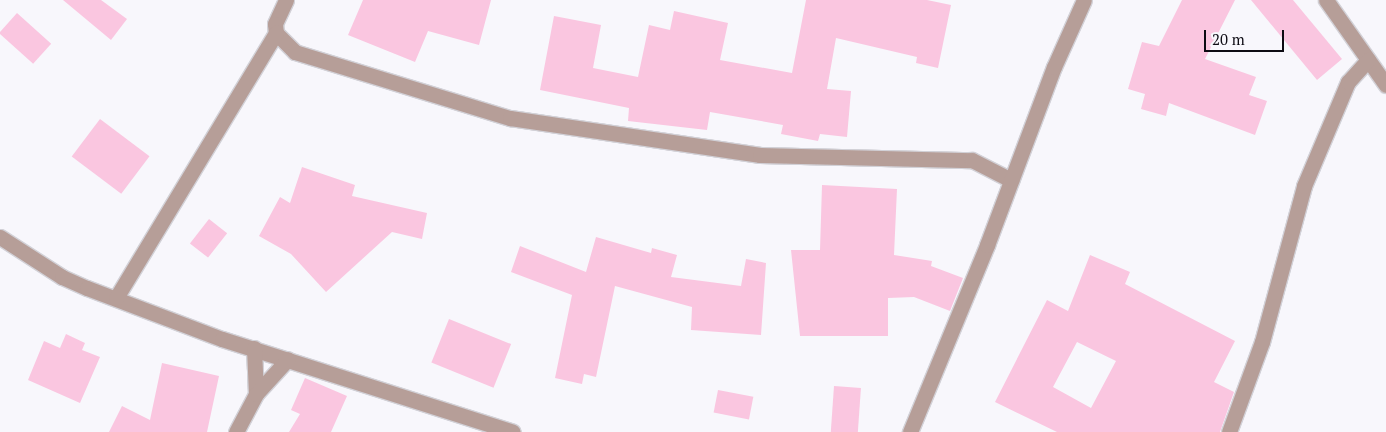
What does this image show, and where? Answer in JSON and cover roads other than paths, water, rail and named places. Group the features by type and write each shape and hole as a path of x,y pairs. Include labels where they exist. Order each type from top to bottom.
{"street":[{"path":"116,298 276,33 275,24 286,0"},
{"path":"910,432 1054,67 1084,0"},
{"path":"1326,0 1386,85"},
{"path":"276,33 295,52 510,118 760,155 972,160 1011,180"},
{"path":"1229,432 1262,342 1304,186 1348,82 1368,60"},
{"path":"0,237 62,277 116,298 254,348 513,432"},
{"path":"254,348 256,394"},
{"path":"236,432 256,394 288,358"}]}
